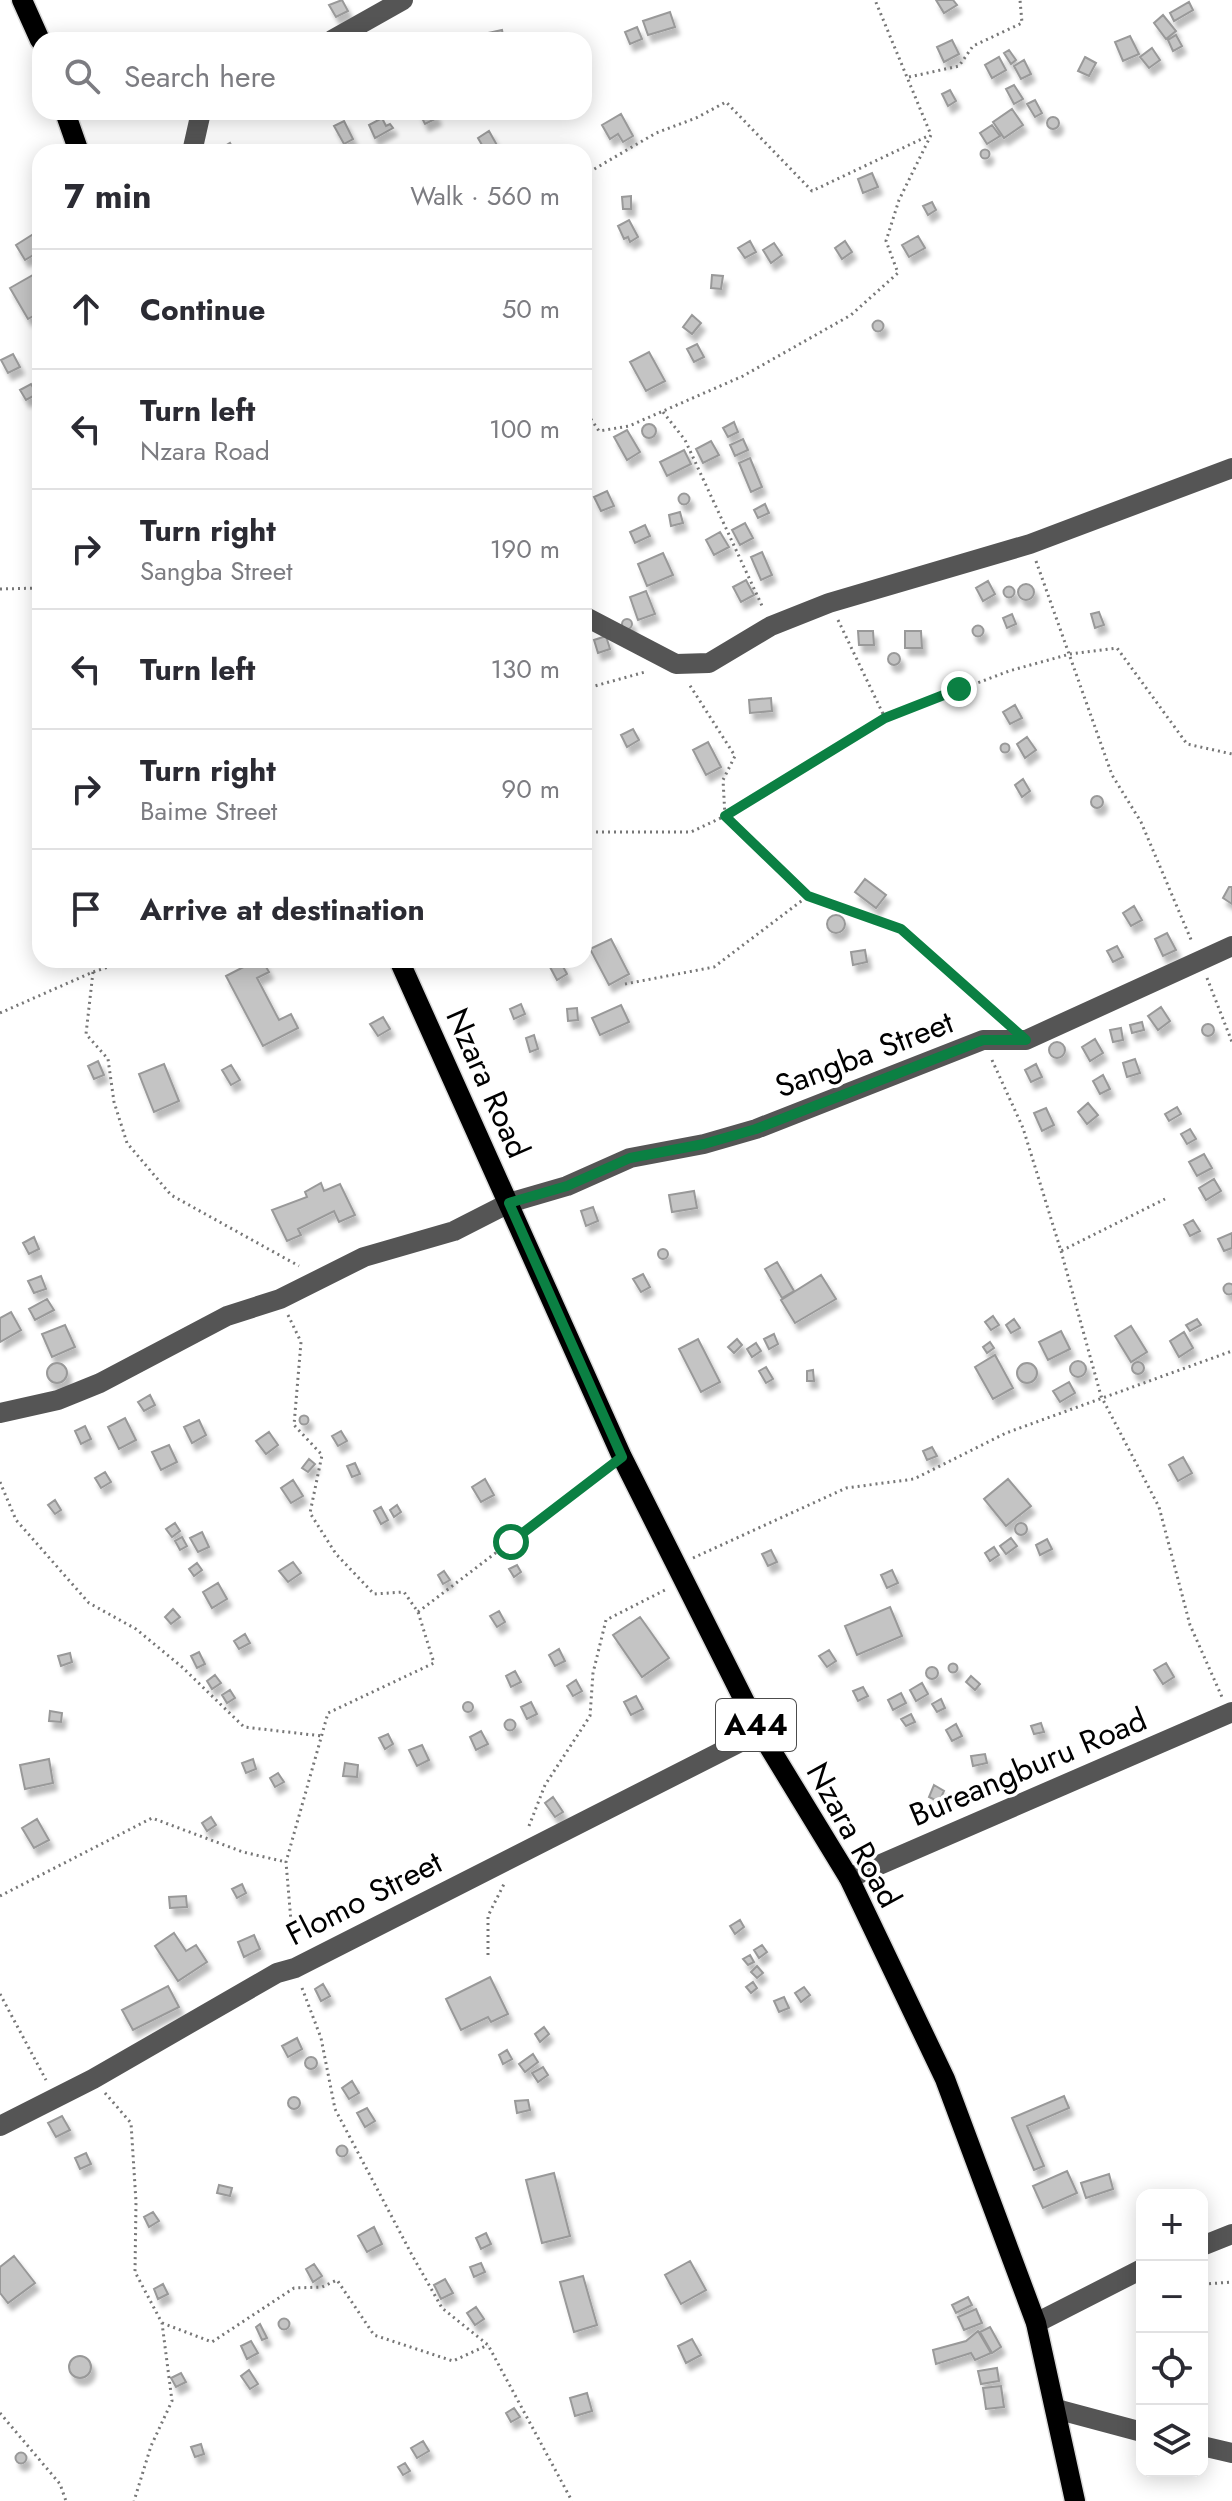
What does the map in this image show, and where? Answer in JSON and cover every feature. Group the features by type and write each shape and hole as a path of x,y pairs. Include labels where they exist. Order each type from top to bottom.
{"main road":[{"path":"22,0 36,32"},
{"path":"68,120 76,144"},
{"name":"Nzara Road","path":"403,968 622,1457 760,1732 849,1878 945,2079 1036,2323 1075,2501"}],"street":[{"path":"346,32 403,0"},
{"path":"194,144 199,120"},
{"path":"592,620 676,664 709,663 771,626 829,603 1030,544 1232,468"},
{"name":"Sangba Street","path":"0,1413 58,1400 100,1383 227,1316 280,1299 364,1257 454,1231 509,1203 567,1186 630,1158 704,1144 756,1129 983,1040 1026,1040 1232,946"},
{"name":"Bureangburu Road","path":"849,1878 1230,1712"},
{"name":"Flomo Street","path":"0,2126 93,2079 277,1973 295,1968 760,1732"},
{"path":"1208,2244 1232,2234"},
{"path":"1036,2323 1136,2272"},
{"path":"1056,2409 1136,2430"},
{"path":"1208,2447 1232,2453"}],"path":[{"path":"592,421 599,431 629,426 743,376 851,315 898,273 886,241 899,200 931,135 875,0"},
{"path":"909,77 959,66 973,46 1022,23 1020,0"},
{"path":"592,170 656,133 696,118 726,102 812,191 931,135"},
{"path":"663,411 685,440 771,626"},
{"path":"1030,544 1112,775 1141,822 1232,1042"},
{"path":"0,589 32,588"},
{"path":"829,603 885,718"},
{"path":"592,832 691,832 725,816 885,718 1009,671 1070,654 1117,648 1187,744 1232,754"},
{"path":"676,664 735,756 723,780 725,816 808,896 901,929 1026,1040"},
{"path":"592,687 645,672"},
{"path":"625,984 714,967 808,896"},
{"path":"0,1013 105,968"},
{"path":"93,972 86,1034 108,1059 114,1102 127,1143 171,1195 320,1277"},
{"path":"983,1040 1023,1128 1101,1396 1159,1507 1190,1625 1230,1712"},
{"path":"1061,1251 1165,1199"},
{"path":"280,1299 301,1342 294,1425 322,1455 310,1513 336,1554 374,1594 404,1592 418,1612 434,1663 328,1713 286,1862 295,1968 321,2038 335,2109 442,2308 488,2345 572,2501"},
{"path":"488,1955 488,1916 519,1854 545,1785 590,1716 593,1673 606,1620 667,1589 677,1565 846,1488 914,1479 1006,1433 1232,1351"},
{"path":"418,1612 622,1457"},
{"path":"0,1482 16,1520 89,1603 136,1629 182,1667 244,1727 322,1736"},
{"path":"0,1896 152,1818 243,1852 286,1862"},
{"path":"0,1994 55,2098"},
{"path":"93,2079 131,2123 136,2202 135,2272 162,2323 172,2401 151,2446 134,2501"},
{"path":"162,2323 212,2342 294,2288 322,2287 337,2280 374,2335 453,2361 488,2345"},
{"path":"1208,2284 1232,2282"},
{"path":"0,2413 60,2484 66,2501"}],"building":[{"path":"342,0 348,11 336,17 329,5"},
{"path":"936,0 953,0 957,5 944,13"},
{"path":"1189,2 1193,10 1174,21 1170,13"},
{"path":"670,12 675,27 648,35 643,21"},
{"path":"1163,15 1176,31 1166,39 1154,23"},
{"path":"637,27 642,39 630,44 625,32"},
{"path":"1176,35 1182,46 1173,51 1168,40"},
{"path":"1130,36 1139,54 1123,61 1115,42"},
{"path":"952,40 959,54 944,62 937,47"},
{"path":"1152,48 1160,60 1149,68 1140,57"},
{"path":"1009,50 1016,60 1011,64 1004,53"},
{"path":"999,57 1006,70 992,78 985,65"},
{"path":"1085,57 1096,63 1089,76 1078,71"},
{"path":"1024,60 1031,74 1021,79 1014,66"},
{"path":"1014,85 1023,99 1014,104 1006,89"},
{"path":"950,90 956,101 948,106 942,94"},
{"path":"1035,100 1042,113 1035,117 1027,104"},
{"path":"1012,109 1023,125 1004,138 993,122"},
{"path":"621,114 633,136 623,142 618,134 610,139 602,125"},
{"path":"1053,117 1059,123 1053,129 1047,123"},
{"path":"383,120 386,126 390,124 393,128 375,138 369,125"},
{"path":"344,121 353,139 344,144 334,126"},
{"path":"992,125 1000,136 987,144 980,133"},
{"path":"489,131 496,144 481,144 478,138"},
{"path":"985,149 990,154 985,159 980,154"},
{"path":"872,173 878,187 863,193 858,179"},
{"path":"631,196 631,209 623,209 622,197"},
{"path":"932,202 936,210 928,215 923,206"},
{"path":"629,220 638,237 630,242 628,237 624,239 618,226"},
{"path":"32,235 32,256 25,260 16,245"},
{"path":"918,236 925,248 909,257 902,245"},
{"path":"750,241 756,252 745,258 738,248"},
{"path":"845,241 852,252 842,259 835,248"},
{"path":"774,243 782,255 771,263 763,250"},
{"path":"712,275 723,276 721,289 711,288"},
{"path":"32,276 32,317 28,319 10,288"},
{"path":"692,315 701,323 692,334 683,327"},
{"path":"878,320 884,326 878,332 872,326"},
{"path":"697,344 704,357 694,362 687,349"},
{"path":"649,352 665,381 646,391 630,362"},
{"path":"13,354 20,367 8,373 1,360"},
{"path":"31,384 32,397 26,400 20,390"},
{"path":"734,422 738,432 728,437 723,428"},
{"path":"649,424 656,431 649,438 642,431"},
{"path":"627,430 640,452 627,460 614,437"},
{"path":"743,439 748,450 735,456 730,445"},
{"path":"711,441 719,455 703,463 696,449"},
{"path":"684,450 691,464 667,476 660,462"},
{"path":"750,458 762,487 751,492 739,463"},
{"path":"607,491 614,506 601,511 594,497"},
{"path":"684,494 689,499 684,504 679,499"},
{"path":"765,504 769,513 758,518 754,510"},
{"path":"680,512 683,523 671,526 669,515"},
{"path":"745,523 753,538 740,545 732,530"},
{"path":"645,525 650,536 635,543 630,532"},
{"path":"720,532 729,547 714,555 706,540"},
{"path":"762,552 772,575 761,580 751,557"},
{"path":"663,553 673,575 647,586 638,564"},
{"path":"746,580 754,595 741,602 733,587"},
{"path":"988,581 995,594 983,601 976,588"},
{"path":"1026,584 1034,592 1026,600 1018,592"},
{"path":"1009,586 1015,592 1009,598 1003,592"},
{"path":"646,591 655,614 638,620 630,597"},
{"path":"1099,612 1104,625 1095,628 1091,614"},
{"path":"1012,614 1016,624 1007,628 1003,618"},
{"path":"627,619 632,624 627,629 622,624"},
{"path":"978,625 984,631 978,637 972,631"},
{"path":"858,631 873,631 874,645 859,645"},
{"path":"905,631 921,631 922,648 905,648"},
{"path":"606,636 610,649 598,653 594,640"},
{"path":"894,653 900,659 894,665 888,659"},
{"path":"771,698 772,711 750,713 749,700"},
{"path":"1015,705 1022,718 1010,724 1003,712"},
{"path":"633,729 639,740 627,747 621,735"},
{"path":"1027,737 1036,750 1025,758 1017,744"},
{"path":"708,742 721,767 706,775 693,750"},
{"path":"1005,743 1010,748 1005,753 1000,748"},
{"path":"1023,779 1030,791 1022,797 1015,785"},
{"path":"1097,796 1103,802 1097,808 1091,802"},
{"path":"865,879 886,895 876,908 855,892"},
{"path":"1232,887 1232,904 1223,898"},
{"path":"1134,906 1142,920 1131,926 1123,913"},
{"path":"836,915 845,924 836,933 827,924"},
{"path":"1167,933 1176,950 1163,956 1155,939"},
{"path":"611,939 629,974 609,985 592,948"},
{"path":"1117,946 1123,957 1113,962 1107,951"},
{"path":"865,950 867,962 853,965 851,952"},
{"path":"242,968 267,968 269,972 257,978 279,1020 291,1014 298,1028 263,1046 226,976"},
{"path":"551,968 564,968 567,974 557,980"},
{"path":"521,1004 525,1014 514,1019 510,1009"},
{"path":"621,1005 629,1022 600,1035 592,1018"},
{"path":"1161,1007 1170,1021 1158,1030 1148,1016"},
{"path":"577,1008 578,1020 568,1021 567,1009"},
{"path":"383,1017 390,1029 378,1036 370,1024"},
{"path":"1142,1022 1144,1030 1132,1033 1130,1025"},
{"path":"1208,1024 1214,1030 1208,1036 1202,1030"},
{"path":"1121,1028 1123,1040 1113,1042 1110,1030"},
{"path":"534,1035 538,1049 530,1052 526,1038"},
{"path":"1095,1039 1103,1053 1090,1061 1082,1047"},
{"path":"1057,1042 1065,1050 1057,1058 1049,1050"},
{"path":"1135,1059 1140,1073 1127,1077 1123,1063"},
{"path":"98,1061 104,1075 94,1079 88,1066"},
{"path":"164,1064 179,1101 154,1112 139,1074"},
{"path":"1036,1064 1042,1077 1031,1082 1025,1070"},
{"path":"231,1065 240,1080 231,1085 222,1070"},
{"path":"1103,1075 1110,1089 1100,1094 1093,1081"},
{"path":"1088,1103 1098,1115 1087,1124 1078,1112"},
{"path":"1177,1107 1181,1114 1169,1121 1165,1114"},
{"path":"1046,1108 1054,1125 1042,1131 1034,1113"},
{"path":"1190,1129 1196,1139 1187,1144 1181,1134"},
{"path":"1204,1154 1212,1168 1197,1176 1189,1162"},
{"path":"1214,1179 1221,1191 1206,1200 1199,1188"},
{"path":"321,1183 324,1191 340,1184 355,1215 339,1222 334,1211 298,1229 301,1235 287,1241 272,1210 307,1197 305,1192"},
{"path":"694,1191 697,1208 672,1212 669,1195"},
{"path":"593,1207 598,1221 586,1226 581,1211"},
{"path":"1193,1220 1200,1231 1190,1236 1184,1225"},
{"path":"1232,1233 1232,1248 1224,1251 1218,1239"},
{"path":"34,1237 39,1249 29,1254 23,1243"},
{"path":"663,1249 668,1254 663,1259 658,1254"},
{"path":"777,1262 794,1291 782,1298 765,1269"},
{"path":"643,1274 650,1287 641,1292 633,1279"},
{"path":"821,1275 836,1299 795,1323 781,1300"},
{"path":"41,1276 46,1289 34,1293 28,1281"},
{"path":"1229,1284 1233,1285 1233,1293 1229,1294 1224,1289"},
{"path":"47,1299 54,1310 35,1320 29,1309"},
{"path":"11,1312 21,1330 0,1342 0,1318"},
{"path":"993,1316 999,1325 991,1330 985,1322"},
{"path":"1014,1319 1020,1328 1011,1333 1006,1325"},
{"path":"1197,1319 1201,1325 1190,1331 1186,1325"},
{"path":"65,1325 75,1347 52,1357 42,1334"},
{"path":"1131,1326 1147,1352 1131,1362 1115,1336"},
{"path":"1061,1331 1070,1349 1048,1360 1039,1342"},
{"path":"1184,1332 1193,1348 1179,1357 1170,1341"},
{"path":"774,1334 778,1344 769,1349 764,1339"},
{"path":"698,1339 720,1382 701,1392 679,1349"},
{"path":"737,1339 742,1345 734,1353 728,1347"},
{"path":"990,1342 994,1348 987,1353 983,1347"},
{"path":"756,1343 761,1351 752,1357 747,1349"},
{"path":"995,1355 1013,1388 993,1399 975,1367"},
{"path":"1078,1361 1086,1369 1078,1377 1070,1369"},
{"path":"1138,1362 1144,1368 1138,1374 1132,1368"},
{"path":"57,1363 64,1366 67,1373 64,1380 57,1383 50,1380 47,1373 50,1366"},
{"path":"1027,1363 1034,1366 1037,1373 1034,1380 1027,1383 1020,1380 1017,1373 1020,1366"},
{"path":"766,1367 773,1379 766,1383 759,1371"},
{"path":"813,1370 814,1381 807,1381 807,1371"},
{"path":"1069,1382 1075,1393 1060,1402 1053,1391"},
{"path":"150,1395 155,1405 144,1411 138,1402"},
{"path":"304,1415 309,1420 304,1425 299,1420"},
{"path":"125,1418 136,1440 119,1449 108,1427"},
{"path":"199,1420 206,1435 192,1443 184,1427"},
{"path":"85,1426 91,1439 81,1444 75,1431"},
{"path":"341,1431 347,1441 338,1446 332,1436"},
{"path":"269,1432 278,1445 266,1454 256,1441"},
{"path":"169,1445 177,1462 161,1470 152,1452"},
{"path":"932,1447 937,1456 927,1460 923,1451"},
{"path":"1183,1457 1192,1473 1178,1481 1169,1465"},
{"path":"309,1459 315,1464 308,1472 302,1468"},
{"path":"355,1463 360,1474 352,1477 347,1466"},
{"path":"105,1472 111,1482 101,1488 95,1478"},
{"path":"485,1479 494,1495 481,1502 472,1487"},
{"path":"1008,1479 1031,1506 1006,1526 984,1499"},
{"path":"293,1480 303,1496 291,1503 281,1488"},
{"path":"55,1500 61,1510 55,1514 48,1505"},
{"path":"397,1505 401,1512 394,1517 390,1510"},
{"path":"381,1507 388,1520 381,1524 374,1511"},
{"path":"175,1523 180,1531 172,1537 166,1529"},
{"path":"1016,1524 1026,1524 1026,1534 1016,1534"},
{"path":"202,1532 209,1547 198,1552 190,1538"},
{"path":"182,1537 187,1546 180,1550 175,1541"},
{"path":"1011,1538 1017,1546 1006,1554 1000,1546"},
{"path":"1047,1539 1052,1549 1040,1555 1036,1545"},
{"path":"994,1547 999,1555 990,1561 985,1553"},
{"path":"771,1550 777,1562 768,1566 762,1554"},
{"path":"293,1562 301,1573 288,1582 279,1571"},
{"path":"197,1563 202,1570 194,1576 189,1569"},
{"path":"517,1565 521,1572 514,1577 509,1569"},
{"path":"892,1570 898,1583 887,1588 881,1575"},
{"path":"444,1571 450,1580 443,1584 438,1575"},
{"path":"218,1583 227,1599 212,1608 203,1592"},
{"path":"890,1607 902,1636 857,1655 845,1626"},
{"path":"173,1609 180,1617 171,1624 165,1617"},
{"path":"499,1611 505,1622 497,1627 490,1616"},
{"path":"640,1617 669,1658 642,1677 613,1635"},
{"path":"245,1634 250,1643 239,1649 234,1641"},
{"path":"559,1649 565,1661 555,1666 549,1655"},
{"path":"829,1650 836,1661 827,1667 819,1656"},
{"path":"199,1652 205,1664 197,1668 191,1656"},
{"path":"70,1653 72,1662 61,1666 58,1656"},
{"path":"953,1663 958,1668 953,1673 948,1668"},
{"path":"1166,1663 1174,1677 1163,1684 1154,1670"},
{"path":"932,1667 938,1673 932,1679 926,1673"},
{"path":"515,1671 521,1682 511,1687 506,1676"},
{"path":"215,1675 221,1683 212,1689 207,1681"},
{"path":"971,1676 980,1684 975,1690 966,1682"},
{"path":"576,1680 582,1691 573,1696 567,1686"},
{"path":"922,1683 928,1694 916,1701 910,1690"},
{"path":"863,1687 868,1696 858,1701 853,1691"},
{"path":"230,1690 235,1698 227,1703 222,1695"},
{"path":"901,1693 906,1703 893,1710 888,1700"},
{"path":"636,1696 643,1709 631,1715 624,1702"},
{"path":"941,1699 945,1708 937,1712 932,1704"},
{"path":"468,1702 473,1707 468,1712 463,1707"},
{"path":"531,1702 537,1714 527,1719 521,1707"},
{"path":"50,1711 62,1713 61,1722 49,1721"},
{"path":"911,1714 915,1722 906,1726 901,1719"},
{"path":"510,1720 515,1725 510,1730 505,1725"},
{"path":"1041,1723 1044,1732 1034,1734 1031,1726"},
{"path":"956,1724 962,1736 952,1741 946,1730"},
{"path":"481,1731 488,1744 476,1750 470,1737"},
{"path":"388,1734 393,1744 385,1749 379,1738"},
{"path":"422,1745 429,1760 417,1766 409,1750"},
{"path":"985,1754 987,1763 973,1766 971,1756"},
{"path":"49,1759 53,1783 25,1789 20,1765"},
{"path":"253,1759 256,1769 246,1773 242,1763"},
{"path":"345,1763 358,1765 357,1777 343,1776"},
{"path":"278,1773 284,1782 275,1787 270,1778"},
{"path":"934,1785 944,1791 939,1802 929,1797"},
{"path":"553,1797 563,1812 555,1817 545,1803"},
{"path":"211,1817 216,1825 207,1831 202,1823"},
{"path":"37,1819 49,1840 34,1848 22,1828"},
{"path":"242,1884 246,1893 237,1898 232,1889"},
{"path":"186,1896 187,1907 170,1908 169,1897"},
{"path":"740,1920 744,1927 735,1934 730,1926"},
{"path":"174,1933 186,1951 196,1945 207,1962 178,1981 155,1946"},
{"path":"254,1935 260,1949 244,1957 238,1942"},
{"path":"762,1945 767,1952 759,1958 754,1950"},
{"path":"750,1955 754,1962 748,1965 743,1959"},
{"path":"757,1966 763,1973 757,1978 751,1972"},
{"path":"490,1977 508,2014 491,2022 488,2017 461,2030 446,1999"},
{"path":"753,1982 757,1988 751,1993 746,1987"},
{"path":"323,1984 330,1996 321,2001 315,1989"},
{"path":"168,1986 179,2007 133,2030 122,2010"},
{"path":"804,1987 810,1995 801,2002 795,1993"},
{"path":"784,1997 789,2008 779,2012 774,2001"},
{"path":"544,2027 549,2034 540,2042 535,2034"},
{"path":"297,2038 302,2049 288,2057 282,2046"},
{"path":"507,2050 512,2059 503,2064 499,2055"},
{"path":"533,2054 538,2062 525,2072 519,2064"},
{"path":"311,2057 317,2063 311,2069 305,2063"},
{"path":"543,2067 548,2075 538,2082 532,2073"},
{"path":"352,2081 359,2093 349,2099 342,2088"},
{"path":"1064,2096 1069,2108 1027,2126 1044,2166 1034,2170 1012,2118"},
{"path":"294,2097 300,2103 294,2109 288,2103"},
{"path":"528,2100 530,2110 517,2113 515,2101"},
{"path":"367,2108 375,2121 365,2127 357,2113"},
{"path":"62,2116 70,2130 56,2137 48,2123"},
{"path":"342,2145 348,2151 342,2157 336,2151"},
{"path":"86,2153 91,2164 80,2169 75,2158"},
{"path":"1067,2171 1077,2193 1043,2208 1033,2186"},
{"path":"554,2173 570,2236 542,2243 526,2180"},
{"path":"1109,2174 1113,2189 1086,2198 1081,2183"},
{"path":"219,2185 232,2188 230,2196 217,2193"},
{"path":"153,2212 159,2221 149,2227 144,2217"},
{"path":"374,2227 382,2244 367,2252 358,2236"},
{"path":"486,2233 491,2244 481,2249 476,2238"},
{"path":"14,2256 35,2283 8,2303 0,2293 0,2267"},
{"path":"690,2261 706,2290 681,2304 665,2275"},
{"path":"481,2263 485,2272 474,2277 470,2267"},
{"path":"314,2264 322,2276 313,2282 306,2269"},
{"path":"583,2276 597,2325 574,2332 560,2282"},
{"path":"445,2279 453,2293 441,2299 434,2285"},
{"path":"163,2284 168,2294 158,2299 154,2289"},
{"path":"968,2297 972,2305 956,2313 952,2305"},
{"path":"476,2307 484,2319 475,2325 467,2313"},
{"path":"976,2309 982,2323 964,2330 958,2317"},
{"path":"284,2318 290,2324 284,2330 278,2324"},
{"path":"260,2324 267,2338 262,2340 256,2327"},
{"path":"990,2327 1001,2347 992,2353 980,2332"},
{"path":"978,2331 991,2353 975,2360 971,2353 936,2364 933,2350 966,2341"},
{"path":"692,2339 701,2355 686,2363 678,2346"},
{"path":"251,2341 258,2353 247,2359 241,2346"},
{"path":"80,2356 88,2359 91,2367 88,2375 80,2378 72,2375 69,2367 72,2359"},
{"path":"997,2368 999,2381 981,2384 978,2371"},
{"path":"249,2370 258,2384 250,2389 241,2376"},
{"path":"181,2373 186,2382 176,2387 171,2378"},
{"path":"1001,2386 1004,2407 986,2409 983,2388"},
{"path":"587,2393 592,2411 575,2416 570,2398"},
{"path":"514,2408 520,2417 511,2422 506,2413"},
{"path":"423,2441 429,2451 417,2458 411,2448"},
{"path":"201,2444 204,2454 195,2457 191,2447"},
{"path":"21,2452 27,2458 21,2464 15,2458"},
{"path":"405,2463 410,2471 403,2475 398,2467"}],"route":[{"path":"511,1542 622,1457 509,1203 567,1186 630,1158 704,1144 756,1129 983,1040 1026,1040 901,929 808,896 725,816 885,718 959,689"}]}
